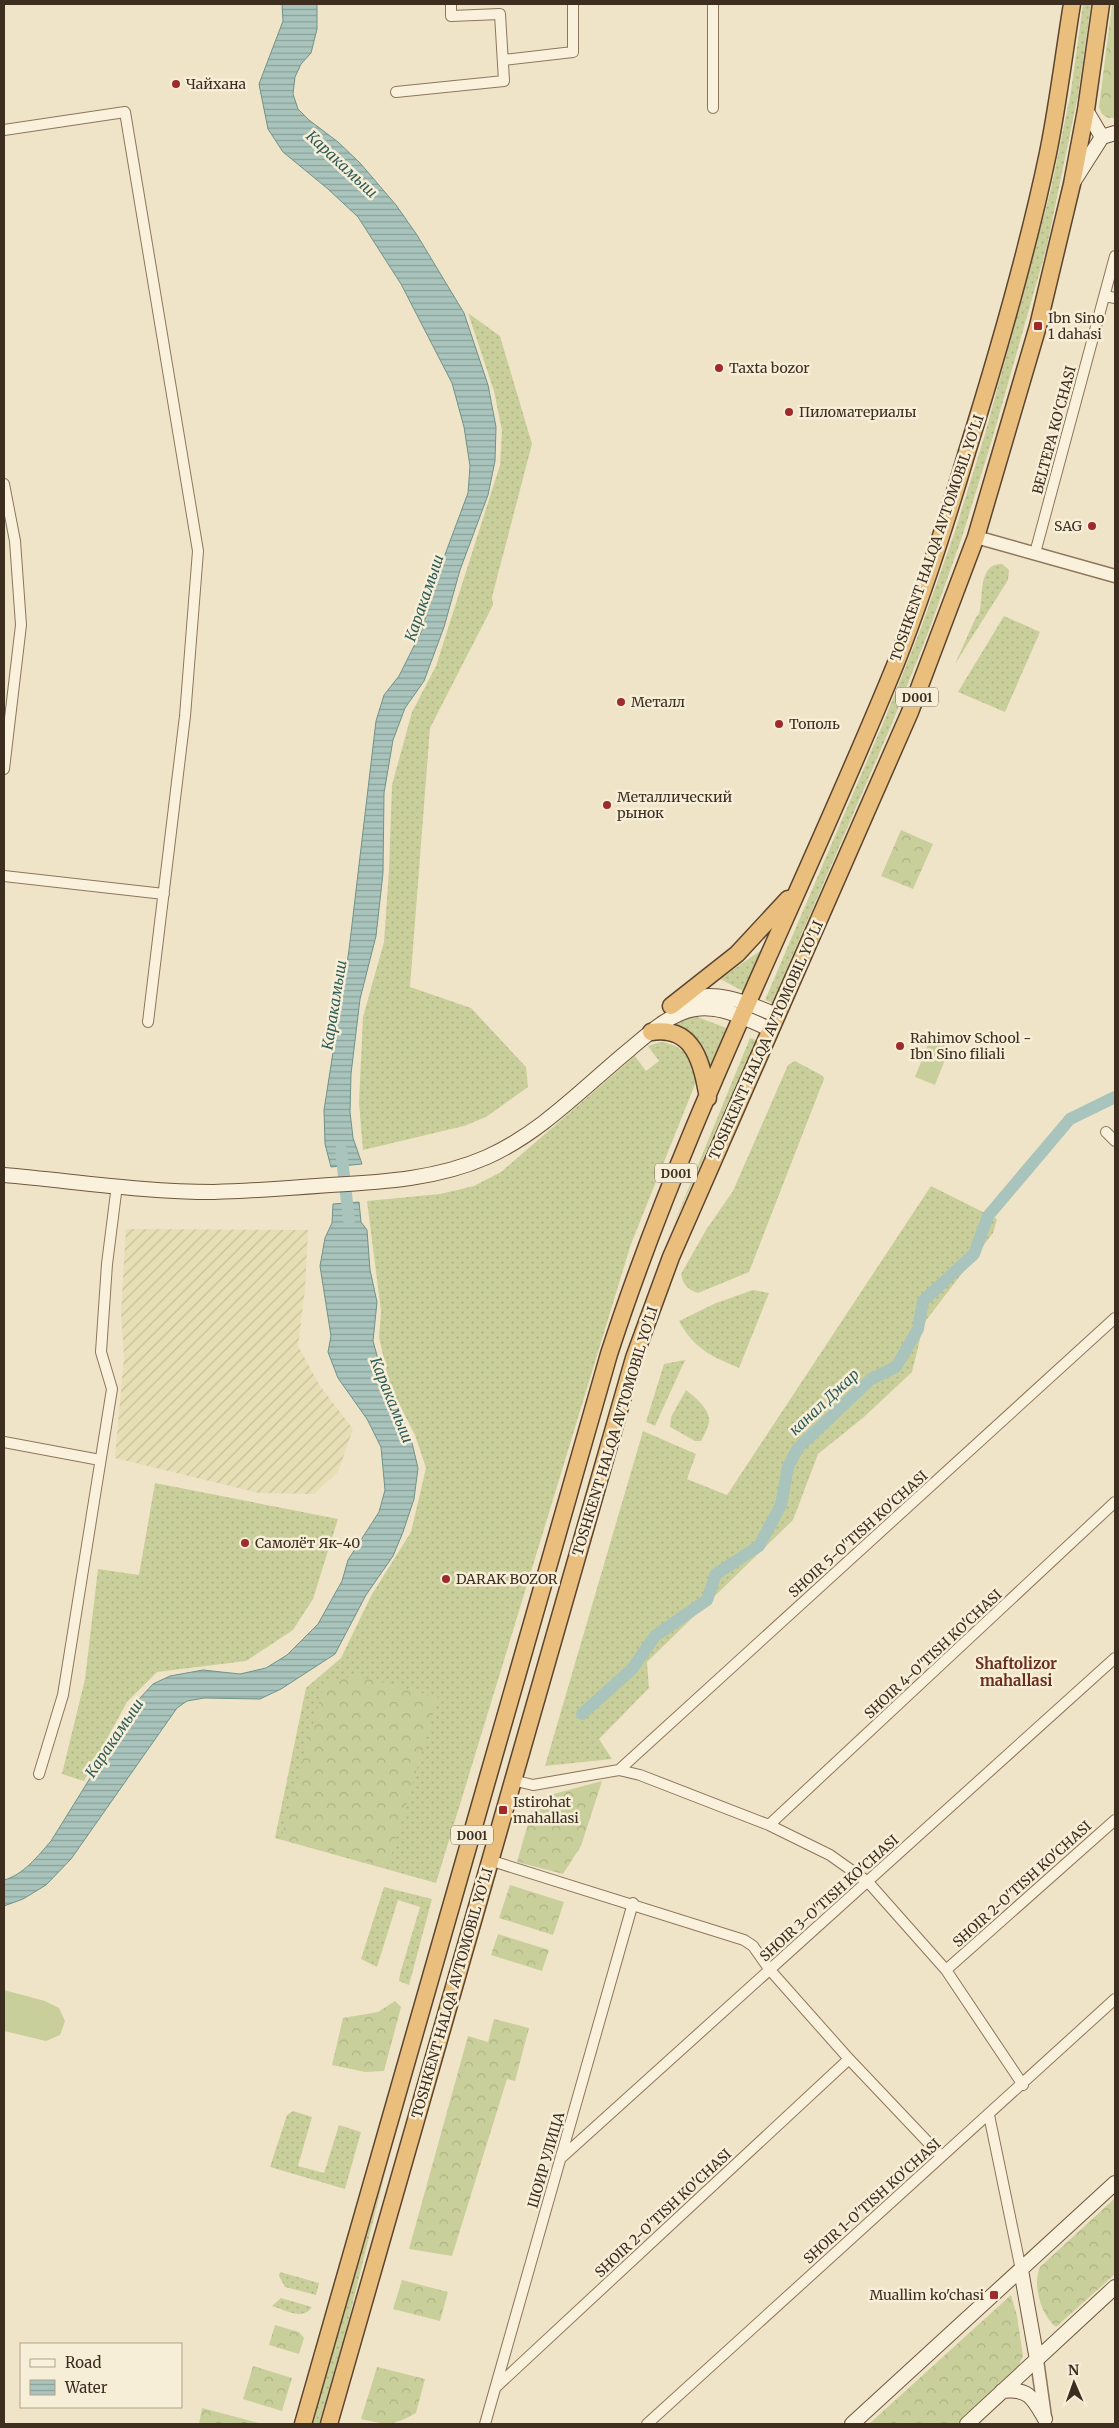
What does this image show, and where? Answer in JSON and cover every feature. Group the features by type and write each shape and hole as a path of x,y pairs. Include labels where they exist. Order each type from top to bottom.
{"highway":[{"name":"TOSHKENT HALQA AVTOMOBIL YO'LI","path":"304,2424 608,1354 644,1248 897,659 962,469 1011,304 1031,226 1054,122 1072,4"},
{"name":"TOSHKENT HALQA AVTOMOBIL YO'LI","path":"329,2424 634,1358 671,1258 910,712 976,536 1032,345 1072,184 1086,110 1101,4"},
{"path":"671,1006 736,954 768,922 800,885"},
{"path":"651,1032 663,1030 674,1033 692,1047 703,1069 708,1098"},
{"path":"644,1248 671,1258"},
{"path":"393,2110 418,2116"}],"main road":[{"path":"1072,184 1108,135 1086,110"},
{"path":"380,1179 441,1166 500,1141 536,1116 671,1006 685,999 707,996 731,998 746,1010 773,1022"},
{"path":"4,1175 117,1185 296,1184 380,1179 446,1171 480,1160 507,1147 545,1121 651,1032 674,1016 694,1009 746,1010"},
{"path":"852,2424 1115,2183"},
{"path":"1021,2270 1037,2360"},
{"path":"967,2424 1115,2288"},
{"path":"1002,2391 1025,2392 1034,2400 1045,2422"}],"street":[{"path":"396,92 504,80 500,14 451,16 451,4"},
{"path":"503,60 573,52 573,4"},
{"path":"713,4 713,108"},
{"path":"4,130 125,112 198,551 185,716 148,1022"},
{"name":"BELTEPA KO'CHASI","path":"1035,552 1110,296 1115,256"},
{"path":"4,484 15,541 21,625 4,768"},
{"path":"976,536 1115,576"},
{"path":"4,876 164,894"},
{"path":"1106,1132 1115,1140"},
{"path":"39,1774 63,1695 112,1389 101,1352 107,1264 117,1185"},
{"name":"SHOIR 5-O'TISH KO'CHASI","path":"619,1770 1115,1318"},
{"path":"4,1442 100,1460"},
{"name":"SHOIR 4-O'TISH KO'CHASI","path":"769,1825 1115,1504"},
{"name":"SHOIR 3-O'TISH KO'CHASI","path":"561,2158 1115,1658"},
{"path":"512,1780 533,1784 619,1770 640,1775 769,1825 830,1855 868,1882 946,1970 1023,2085"},
{"name":"SHOIR 2-O'TISH KO'CHASI","path":"946,1970 1115,1820"},
{"path":"489,1860 633,1903 744,1940 761,1954 770,1970 849,2059 941,2156"},
{"name":"ШОИР УЛИЦА","path":"484,2424 496,2388 633,1903"},
{"name":"SHOIR 1-O'TISH KO'CHASI","path":"647,2424 941,2156 1023,2085 1115,1999"},
{"name":"SHOIR 2-O'TISH KO'CHASI","path":"496,2388 849,2059"},
{"path":"989,2115 1021,2270"},
{"path":"1037,2360 1045,2422"}],"shaded area":[{"path":"126,1229 308,1230 305,1289 298,1346 320,1386 353,1429 338,1472 314,1494 259,1493 115,1458 124,1357 121,1313"}],"green space":[{"path":"1083,4 1091,4 1078,95 1047,246 992,440 962,537 928,633 891,726 772,1003 765,1000 884,721 921,628 955,531 985,434 1051,189 1071,91"},
{"path":"1112,4 1115,4 1115,118 1108,118 1102,114 1099,107"},
{"path":"468,313 500,336 532,444 492,597 493,605 430,728 410,987 471,1008 526,1067 528,1087 486,1117 464,1126 363,1150 359,1103 363,1017 384,942 392,785 412,712 436,666 500,465 502,431 494,391"},
{"path":"1002,564 1009,570 1008,580 955,664 979,614 985,575 994,565"},
{"path":"1004,616 1040,632 1005,712 958,692"},
{"path":"901,830 933,844 913,889 881,876"},
{"path":"764,948 745,992 720,979"},
{"path":"695,1016 729,1029 710,1066 693,1035 675,1024 681,1019"},
{"path":"750,1038 756,1040 671,1231"},
{"path":"930,1039 950,1047 935,1085 915,1077"},
{"path":"660,1042 675,1046 686,1055 693,1067 696,1082 631,1244 436,1883 275,1838 306,1688 341,1658 371,1596 411,1532 426,1468 415,1435 390,1386 379,1337 381,1311 367,1201 440,1194 474,1186 501,1172 635,1056 646,1071 659,1061 648,1046"},
{"path":"795,1061 823,1076 824,1079 749,1272 698,1293 694,1292 685,1284 681,1274 706,1230 733,1191 788,1065"},
{"path":"931,1186 997,1219 993,1233 924,1323 912,1372 864,1417 818,1454 793,1520 647,1662 649,1688 599,1739 612,1759 545,1766 643,1431 696,1454 687,1479 727,1495"},
{"path":"753,1290 769,1293 739,1368 720,1360 697,1345 679,1321 716,1303"},
{"path":"685,1360 655,1426 646,1422 664,1364"},
{"path":"686,1390 705,1408 709,1417 708,1427 701,1441 695,1441 670,1427 671,1417"},
{"path":"155,1483 338,1519 313,1599 293,1630 246,1661 157,1672 127,1702 84,1781 62,1774 85,1679 98,1569 139,1575"},
{"path":"358,1676 438,1697 388,1867 281,1839 325,1681"},
{"path":"602,1781 581,1846 563,1874 517,1862 535,1799"},
{"path":"510,1885 564,1902 553,1935 499,1918"},
{"path":"384,1887 432,1899 409,1985 399,1981 420,1907 398,1900 377,1967 361,1959"},
{"path":"498,1934 549,1950 542,1971 491,1955"},
{"path":"4,1990 45,2001 59,2008 65,2021 60,2035 46,2041 4,2031"},
{"path":"395,2001 401,2007 384,2071 365,2072 332,2065 343,2018 378,2012"},
{"path":"494,2019 529,2028 515,2081 507,2079 452,2256 409,2249 468,2036 488,2042"},
{"path":"293,2111 312,2117 298,2166 324,2173 339,2125 361,2132 345,2189 270,2167 287,2115"},
{"path":"385,2173 344,2338 319,2424 312,2424"},
{"path":"1115,2198 1115,2274 1056,2327 1046,2315 1039,2299 1037,2282 1040,2267"},
{"path":"280,2272 319,2283 316,2295 285,2287 279,2276"},
{"path":"402,2280 448,2292 440,2321 393,2309"},
{"path":"1011,2295 1017,2316 1023,2356 1017,2369 957,2424 869,2424"},
{"path":"281,2298 312,2307 308,2311 299,2314 272,2306"},
{"path":"275,2325 299,2332 304,2338 299,2354 269,2345"},
{"path":"253,2366 292,2378 282,2411 243,2399"},
{"path":"377,2367 425,2379 416,2413 390,2423 361,2419"},
{"path":"202,2408 263,2424 199,2424"}],"water":[{"path":"282,4 317,4 317,29 311,53 301,64 295,77 293,94 298,109 360,163 396,205 417,235 464,313 488,385 496,427 495,461 488,495 460,570 444,627 424,681 405,708 393,740 384,793 383,873 376,936 360,999 351,1074 350,1112 353,1138 362,1164 331,1167 325,1144 324,1110 349,950 376,721 384,695 399,676 422,630 437,576 468,493 470,466 464,427 452,383 401,284 358,217 328,189 283,152 268,129 259,84 283,21"},
{"path":"359,1202 361,1222 367,1230 370,1270 377,1302 373,1341 384,1381 411,1439 418,1468 414,1499 393,1556 366,1595 335,1654 281,1689 260,1699 204,1698 187,1701 177,1708 71,1859 46,1885 23,1899 4,1906 4,1880 18,1874 51,1841 140,1698 153,1684 170,1676 203,1670 240,1674 266,1668 287,1655 318,1624 342,1581 348,1560 379,1512 385,1490 381,1447 367,1419 338,1378 328,1352 331,1336 320,1266 325,1238 332,1223 333,1204"}],"waterway":[{"name":"канал Джар","path":"582,1714 632,1669 655,1636 707,1600 716,1574 759,1546 781,1505 788,1467 798,1448 871,1379 896,1367 918,1329 923,1301 974,1254 988,1216 1070,1119 1115,1097"},
{"name":"Каракамыш","path":"341,1150 349,1220"}],"place":[{"name":"Чайхана","path":"176,84"},
{"name":"Ibn Sino 1 dahasi","path":"1038,326"},
{"name":"Taxta bozor","path":"719,368"},
{"name":"Пиломатериалы","path":"789,412"},
{"name":"SAG","path":"1092,526"},
{"name":"Металл","path":"621,702"},
{"name":"Тополь","path":"779,724"},
{"name":"Металлический рынок","path":"607,805"},
{"name":"Rahimov School - Ibn Sino filiali","path":"900,1046"},
{"name":"Самолёт Як-40","path":"245,1543"},
{"name":"DARAK BOZOR","path":"446,1579"},
{"name":"Istirohat mahallasi","path":"503,1810"},
{"name":"Muallim ko'chasi","path":"994,2295"}],"district":[{"name":"Shaftolizor mahallasi","path":"1016,1672"}]}
